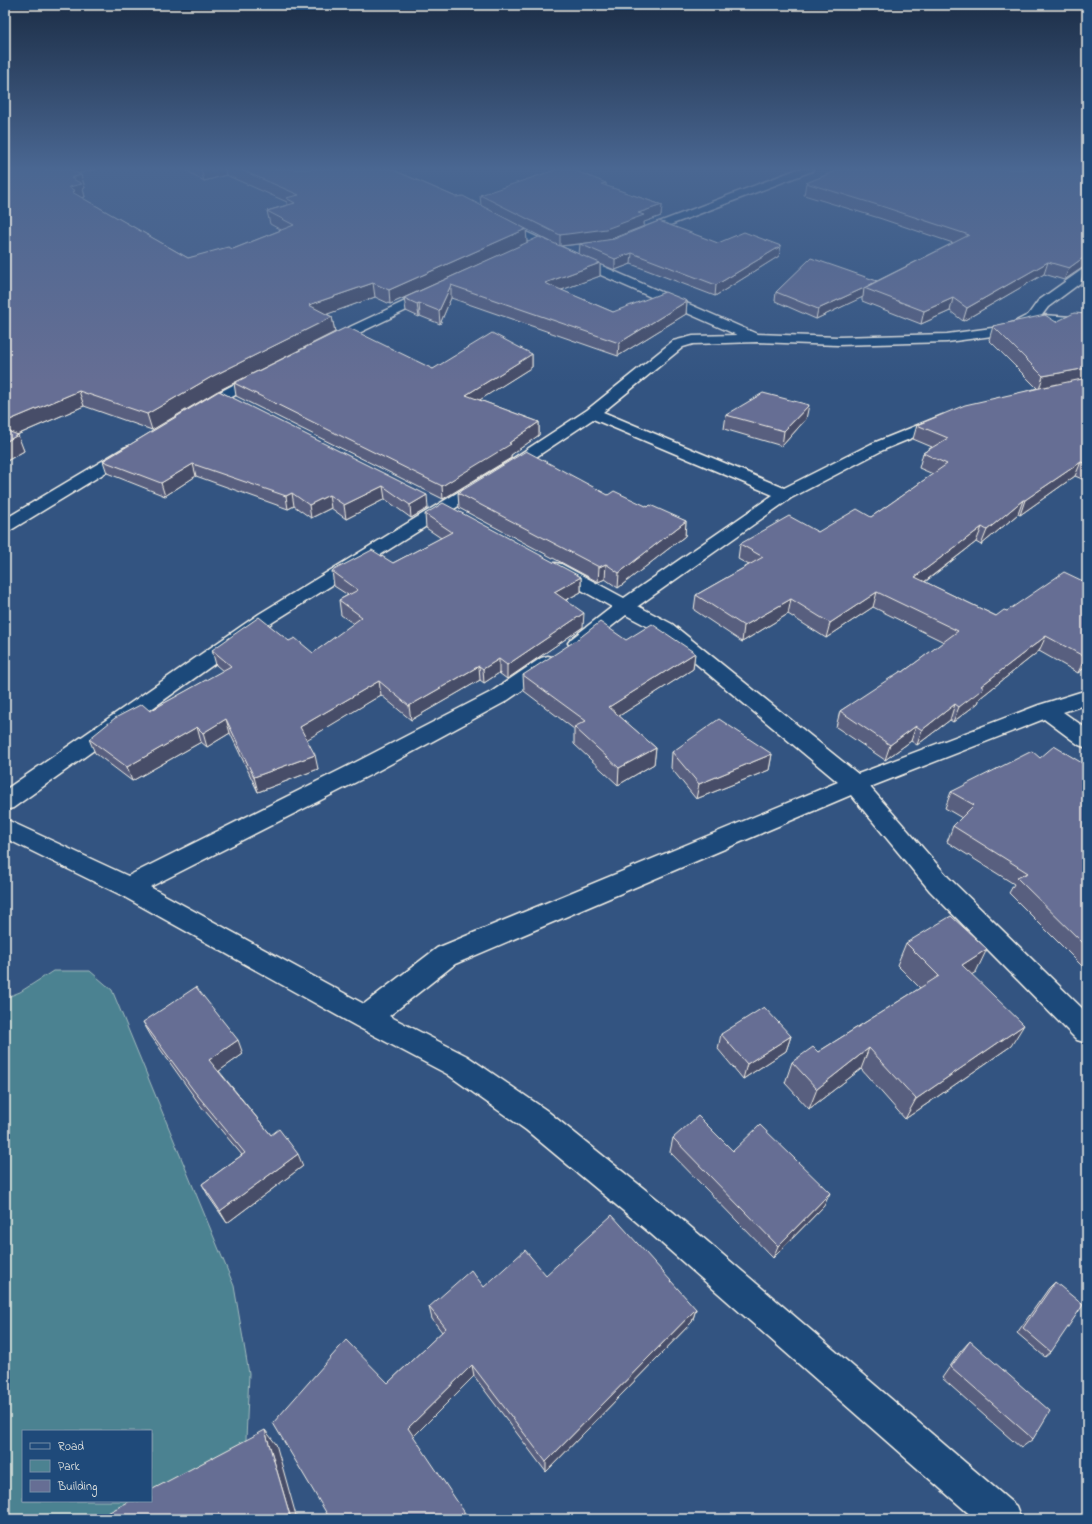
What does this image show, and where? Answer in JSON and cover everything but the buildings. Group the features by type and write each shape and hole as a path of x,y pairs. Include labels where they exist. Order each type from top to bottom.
{"street":[{"path":"533,240 757,338"},
{"path":"525,250 539,243"},
{"path":"560,251 581,250"},
{"path":"5,802 266,618 515,464 592,413 678,344 693,340 757,338 838,341 947,338 992,332 1017,326 1033,318 1043,304 1087,272"},
{"path":"312,350 382,315 446,286"},
{"path":"1033,318 1087,322"},
{"path":"188,416 222,396 277,368"},
{"path":"222,396 242,406"},
{"path":"592,413 785,494"},
{"path":"128,886 364,768 498,697 570,649 625,606 785,494 877,447 963,413"},
{"path":"5,526 140,444"},
{"path":"423,498 465,520"},
{"path":"541,561 665,628 855,784 939,884 1087,1031"},
{"path":"366,1018 446,956 855,784 1046,710 1087,697"},
{"path":"1046,710 1087,740"},
{"path":"5,828 128,886 366,1018 457,1065 536,1120 662,1223 1003,1519"}],"shaded area":[{"path":"5,240 462,240 5,391"}],"green space":[{"path":"53,971 90,971 112,990 234,1286 249,1374 244,1483 259,1519 5,1519 5,998 20,992"}]}
